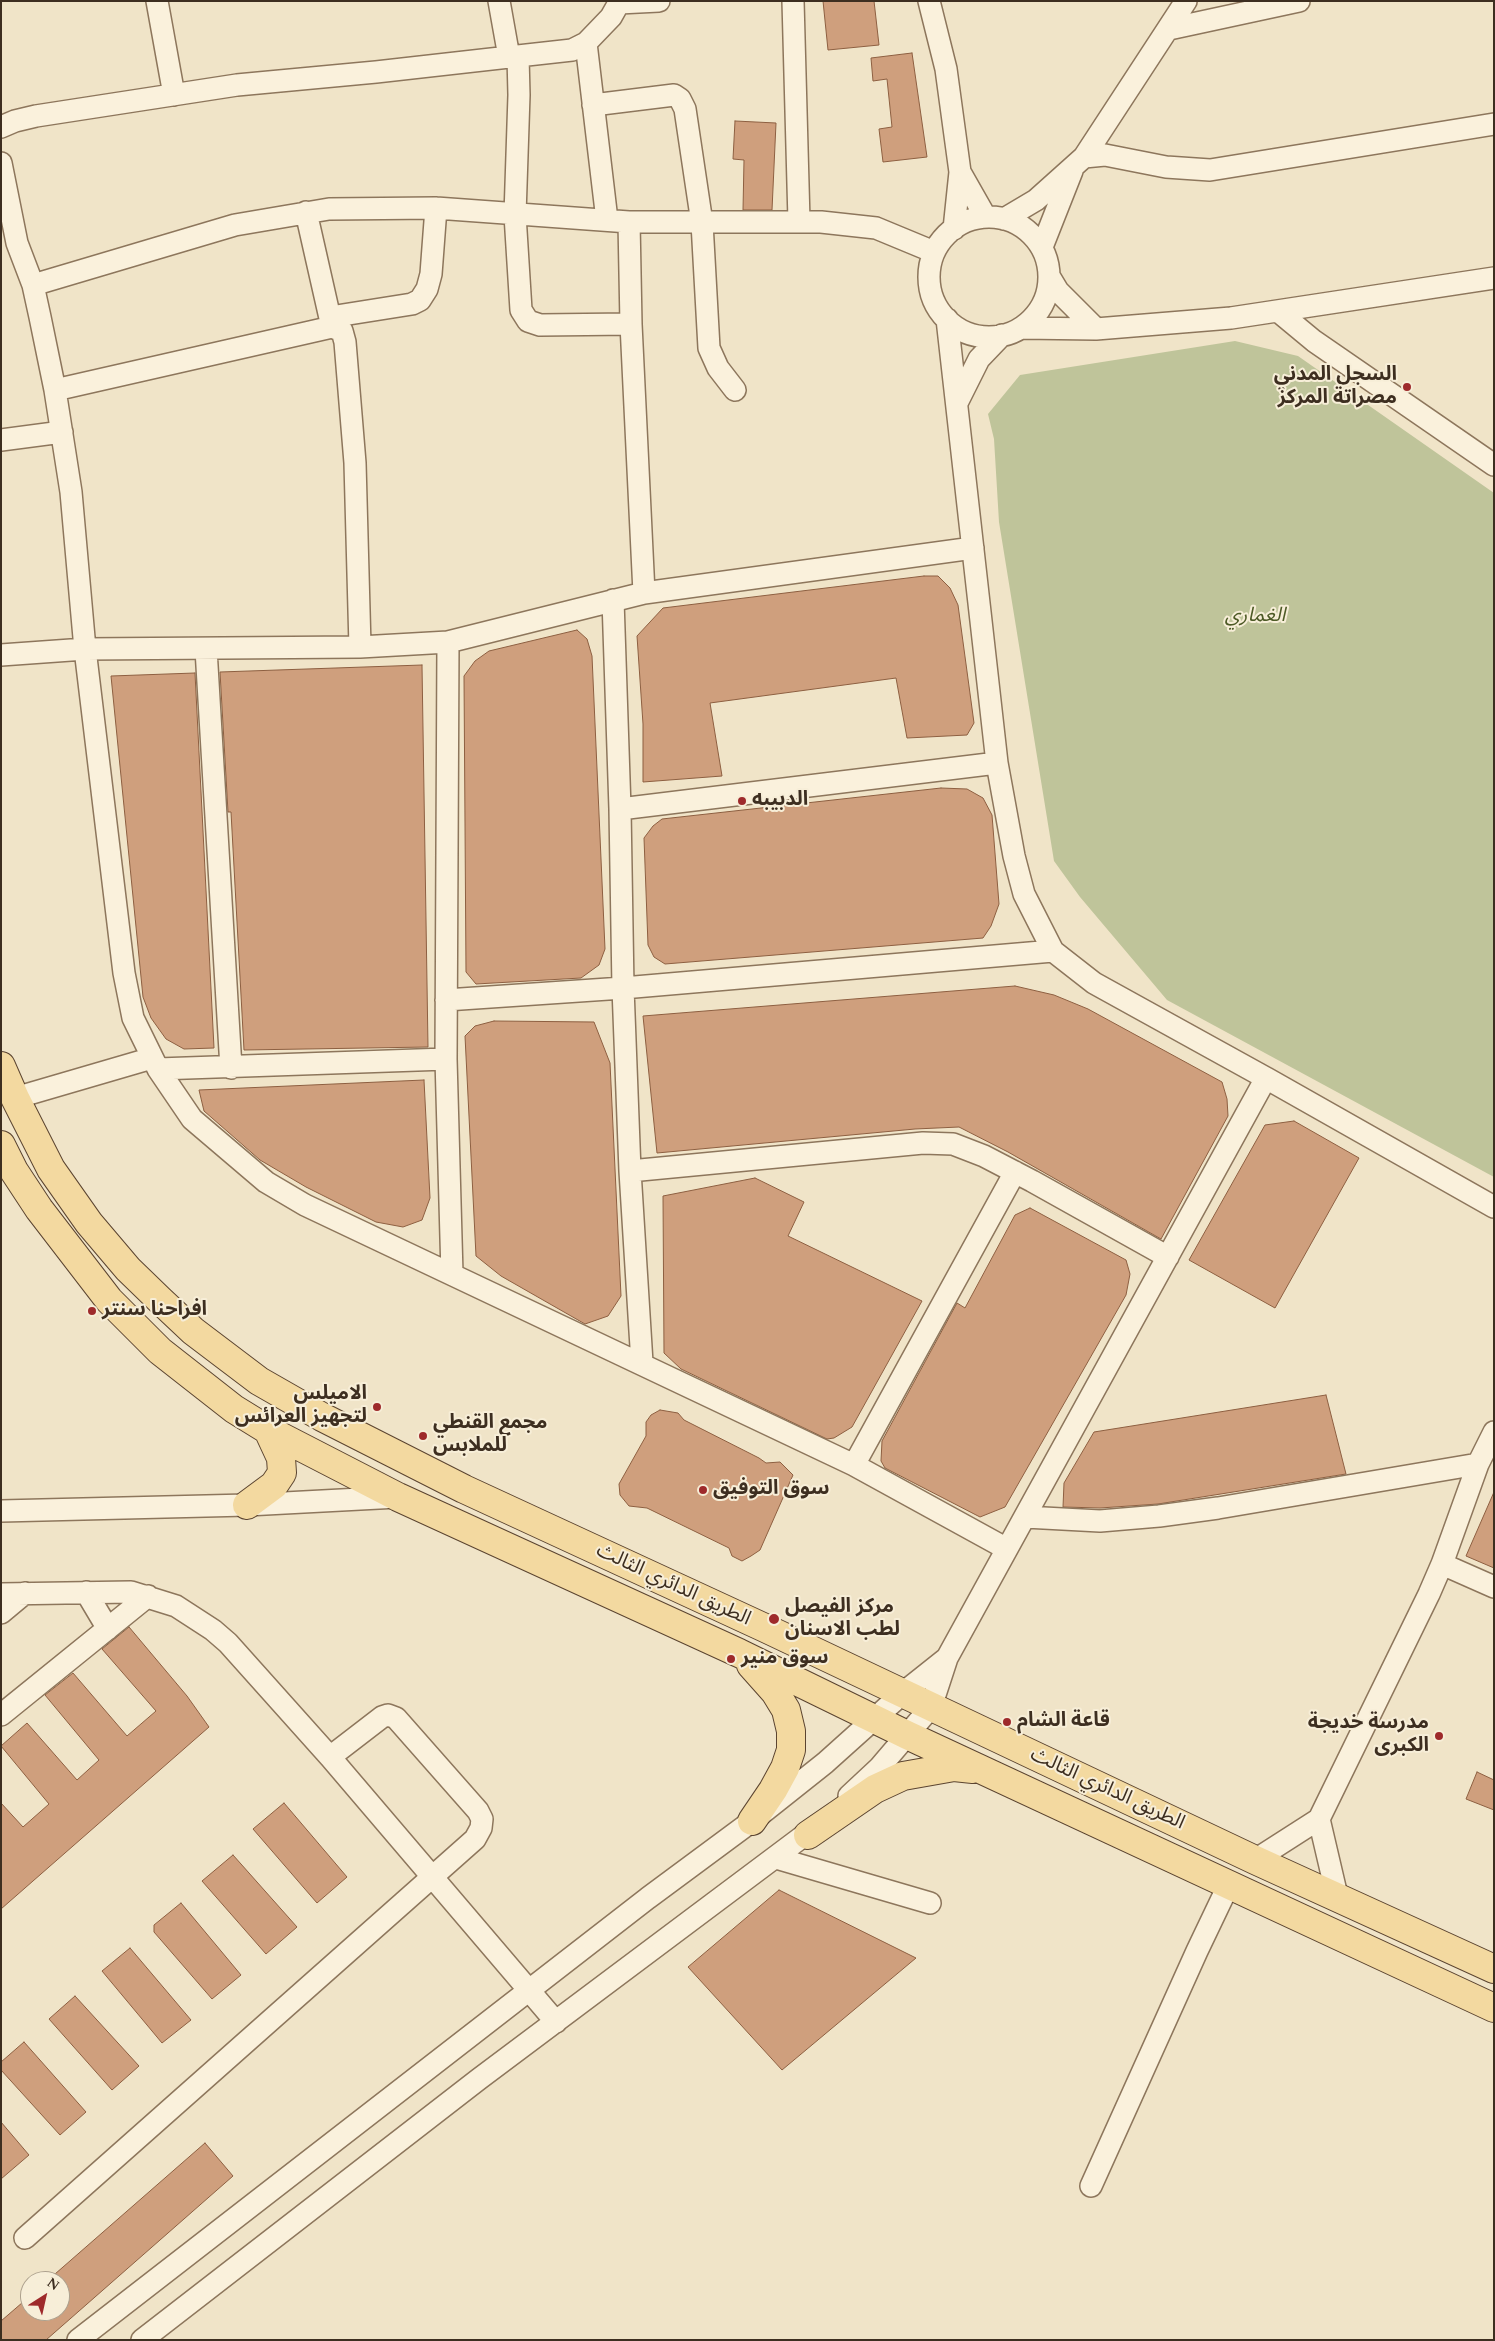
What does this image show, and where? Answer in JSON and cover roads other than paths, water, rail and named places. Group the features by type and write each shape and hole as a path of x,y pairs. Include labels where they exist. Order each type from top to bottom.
{"main road":[{"name":"الطريق الدائري الثالث","path":"1,1066 14,1098 51,1169 89,1223 128,1269 193,1331 258,1381 322,1417 464,1489 903,1693 1255,1860 1494,1969"},
{"name":"الطريق الدائري الثالث","path":"1,1145 14,1171 39,1209 109,1300 160,1351 234,1409 268,1430 398,1496 739,1653 907,1735 1494,2008"},
{"path":"247,1505 274,1485 282,1473 281,1458 268,1430"},
{"path":"739,1653 775,1692 786,1710 791,1731 791,1750 784,1768 773,1790 752,1821"},
{"path":"808,1835 875,1789 903,1776 954,1767 986,1771"}],"street":[{"path":"157,1 174,95"},
{"path":"499,1 513,56 520,95 515,215 521,310 528,321 540,325 630,324"},
{"path":"1,128 15,121 36,116 237,85 376,72 572,50 586,43 611,17 619,2 659,1"},
{"path":"793,1 799,221"},
{"path":"929,1 946,69 960,172 954,229"},
{"path":"1042,247 1079,161 1186,1"},
{"path":"1169,29 1299,1"},
{"path":"586,43 607,220"},
{"path":"593,105 674,95 680,100 685,109 702,223 709,348 718,368 735,390"},
{"path":"1494,124 1210,170 1166,167 1105,155 1079,161 1036,200 995,218 968,220 943,238 934,252 930,269 930,288 936,305 947,319 962,330 982,336 1012,331 1096,329 1167,324 1279,312 1494,278"},
{"path":"1,163 17,243 33,285 62,432 71,492 85,649 124,973 133,1018 155,1064 192,1119 266,1182 305,1205 854,1465 1007,1549"},
{"path":"960,172 995,218 1021,226 1042,247 1049,276 1058,291 1096,329"},
{"path":"33,285 235,225 329,209 436,208 629,222 799,221 876,228 934,252"},
{"path":"55,390 412,304 420,300 427,289 431,274 436,208"},
{"path":"306,212 331,322 342,332 346,342 355,463 360,647"},
{"path":"629,222 630,324 644,593"},
{"path":"957,403 968,377 979,359 1012,331 1036,314 1046,296 1049,276"},
{"path":"1279,312 1314,341 1494,465"},
{"path":"947,319 997,763 1014,856 1024,894 1053,951 1094,983 1494,1207"},
{"path":"1,440 62,432"},
{"path":"1,655 85,649 360,647 448,642 644,593 973,548"},
{"path":"613,600 620,809 623,988 630,1171 642,1364"},
{"path":"448,642 446,1059 452,1274"},
{"path":"206,649 231,1068"},
{"path":"620,809 997,763"},
{"path":"446,1000 623,988 1053,951"},
{"path":"14,1098 155,1064 231,1068 446,1059"},
{"path":"142,2340 471,2085 808,1835 879,1768 930,1707 947,1658 1266,1078"},
{"path":"630,1171 930,1143 953,1144 984,1156 1015,1172 1168,1256"},
{"path":"854,1465 1015,1172"},
{"path":"1255,1860 1319,1819 1442,1564 1478,1464 1494,1432"},
{"path":"1025,1517 1100,1521 1159,1516 1218,1508 1478,1464"},
{"path":"1,1511 247,1505 398,1496"},
{"path":"1442,1564 1494,1587"},
{"path":"86,1592 108,1628"},
{"path":"1,1594 131,1592 148,1596 186,1611 213,1630 228,1643 330,1757 556,2022"},
{"path":"1,1613 24,1593"},
{"path":"1,1714 148,1596"},
{"path":"78,2340 648,1898 752,1821 824,1763 903,1693 947,1658"},
{"path":"25,2238 475,1839 481,1828 482,1819 478,1811 401,1722 388,1715 382,1717 330,1757"},
{"path":"1319,1819 1337,1896"},
{"path":"776,1858 930,1903"},
{"path":"1091,2186 1229,1884"}],"place":[{"name":"السجل المدني مصراتة المركز","path":"1407,387"},
{"name":"الدبيبه","path":"742,801"},
{"name":"افراحنا سنتر","path":"92,1311"},
{"name":"الاميلس لتجهيز العرائس","path":"377,1407"},
{"name":"مجمع القنطي للملابس","path":"423,1436"},
{"name":"سوق التوفيق","path":"703,1490"},
{"name":"مركز الفيصل لطب الاسنان","path":"774,1619"},
{"name":"سوق منير","path":"731,1659"},
{"name":"قاعة الشام","path":"1007,1722"},
{"name":"مدرسة خديجة الكبرى","path":"1439,1736"}],"park label":[{"name":"الغماري","path":"1255,617"}]}
